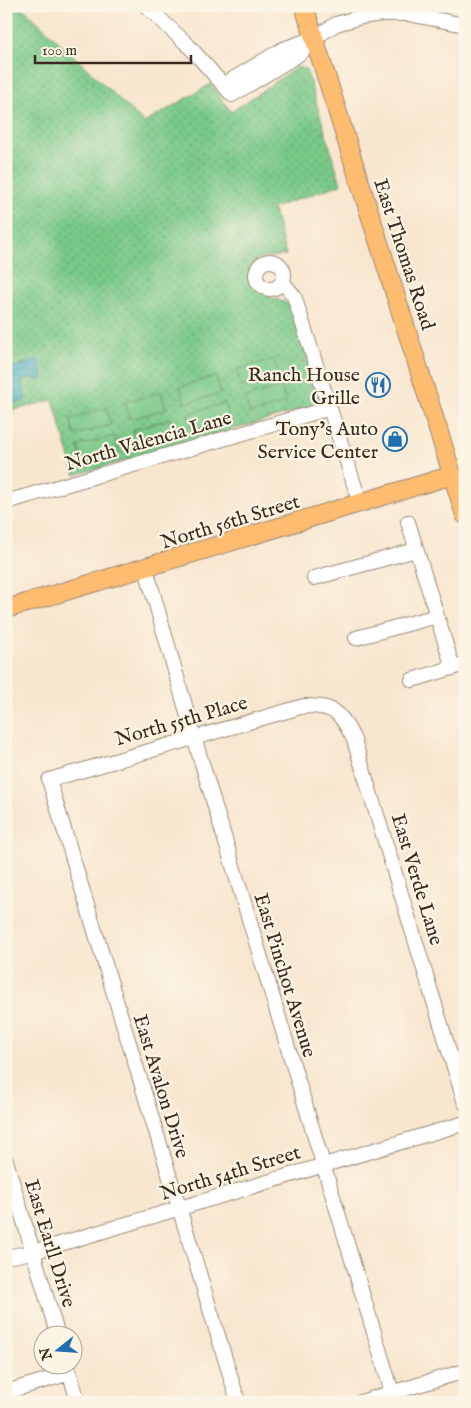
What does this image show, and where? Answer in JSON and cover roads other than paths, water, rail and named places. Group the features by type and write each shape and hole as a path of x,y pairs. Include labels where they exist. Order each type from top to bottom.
{"main road":[{"name":"East Thomas Road","path":"304,6 459,473 465,515"},
{"name":"North 56th Street","path":"6,609 146,569 459,473"}],"street":[{"path":"146,6 188,45 227,90 283,49 314,38 336,24 382,14 408,14 465,25"},
{"path":"282,281 294,296 360,503"},
{"name":"North Valencia Lane","path":"6,502 330,408"},
{"path":"408,522 437,616 459,666 412,680"},
{"path":"314,578 416,550"},
{"name":"East Pinchot Avenue","path":"146,569 194,737 392,1392"},
{"path":"356,638 437,616"},
{"name":"North 55th Place","path":"49,780 304,706 325,706"},
{"name":"East Verde Lane","path":"325,706 342,717 354,740 465,1103"},
{"name":"East Avalon Drive","path":"49,780 178,1209 237,1398 240,1402"},
{"name":"North 54th Street","path":"6,1257 33,1252 465,1123"},
{"name":"East Earll Drive","path":"6,1161 55,1326"},
{"path":"361,1402 465,1371"},
{"path":"6,1392 50,1376"},
{"path":"71,1376 78,1402"}],"water":[{"path":"38,360 43,378 37,381 35,377 21,381 26,400 6,406 6,369"}],"place":[{"name":"Ranch House Grille","path":"378,385"},
{"name":"Tony’s Auto Service Center","path":"395,439"}]}
